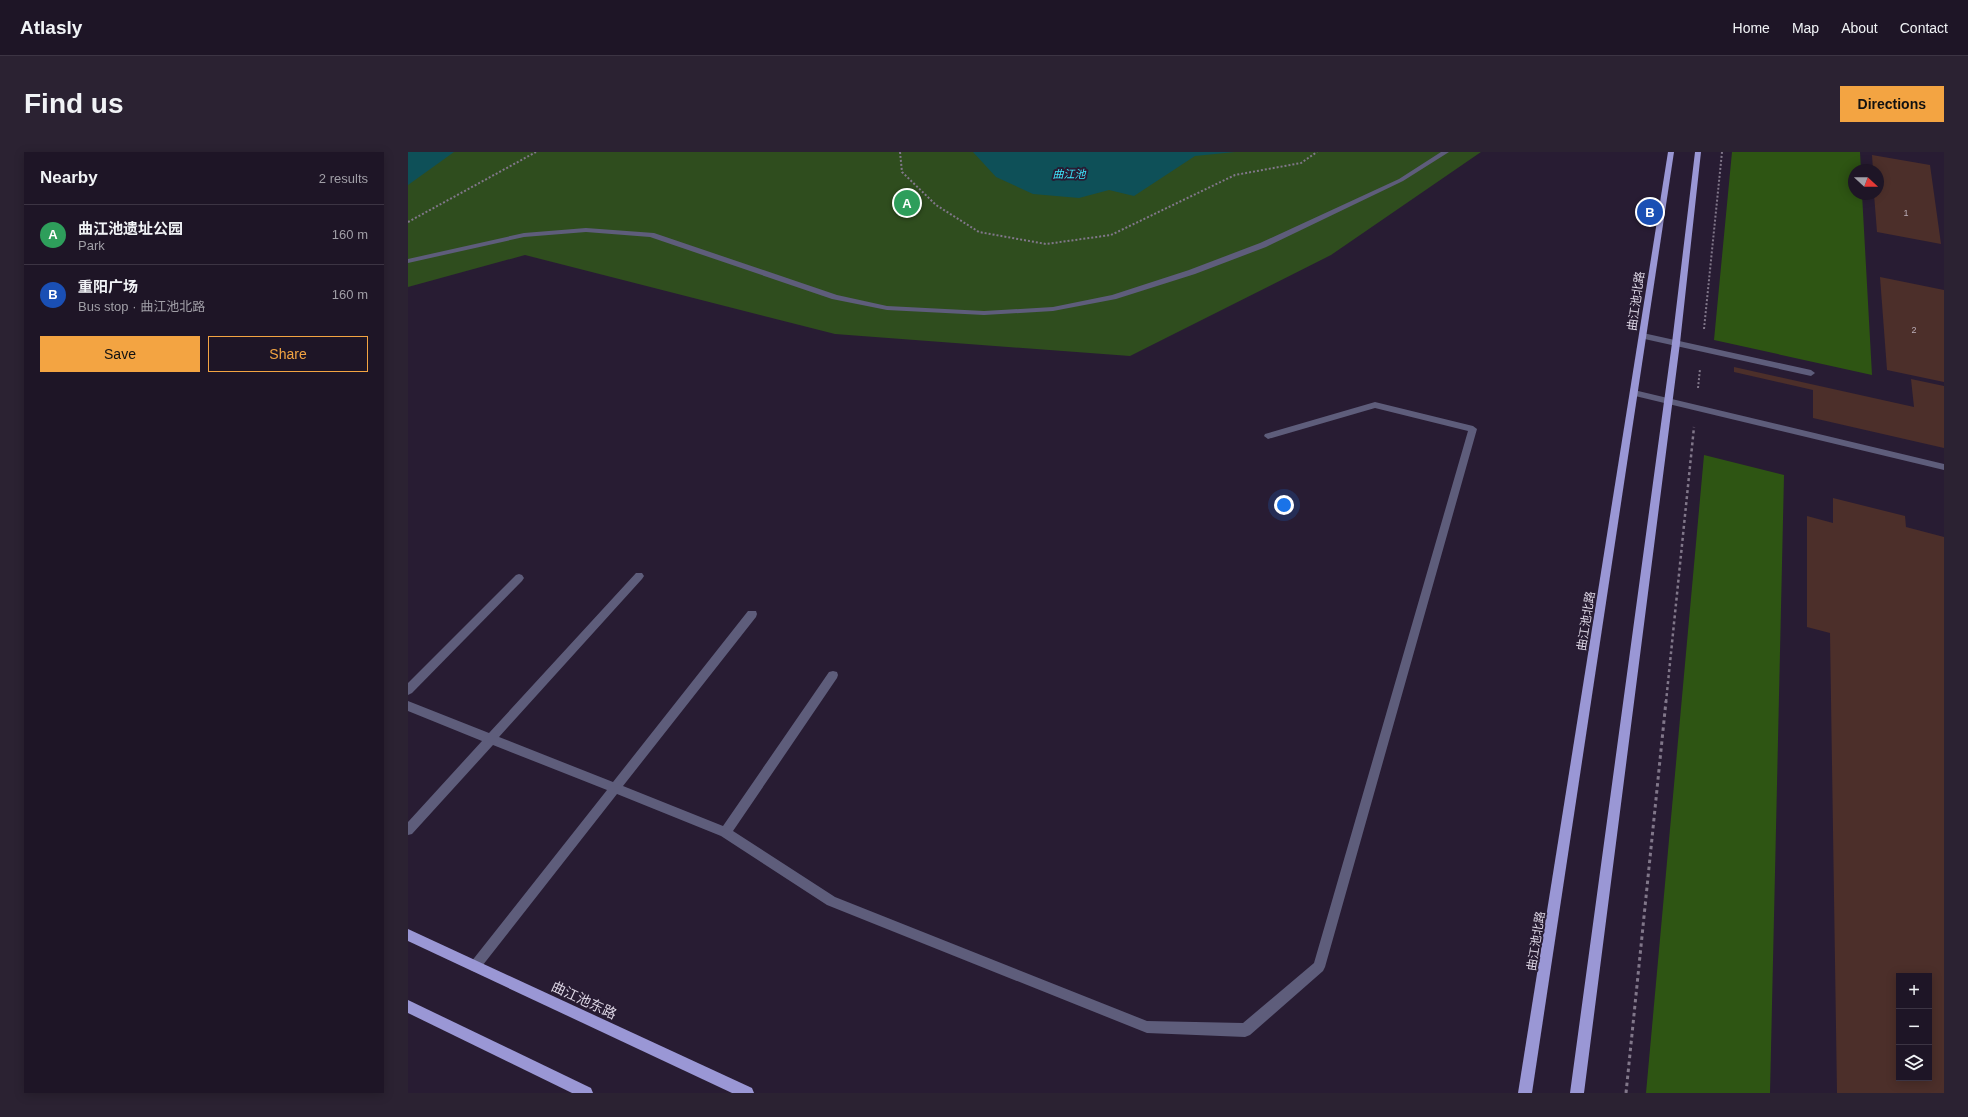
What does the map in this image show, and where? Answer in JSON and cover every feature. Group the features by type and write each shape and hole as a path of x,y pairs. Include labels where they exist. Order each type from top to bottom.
{"main road":[{"name":"曲江池北路","path":"1525,1093 1644,336 1671,152"},
{"path":"1577,1093 1676,343 1698,152"},
{"name":"曲江池东路","path":"408,935 747,1093"},
{"path":"408,1006 586,1093"}],"street":[{"path":"408,261 524,235 586,230 651,235 835,297 887,308 984,313 1054,308 1113,297 1192,272 1263,245 1401,180 1446,152"},
{"path":"1644,336 1811,373"},
{"path":"1634,394 1944,466"},
{"path":"408,706 724,832 831,900 1147,1027 1245,1030 1319,967 1473,429 1375,405 1268,436"},
{"path":"408,830 639,576"},
{"path":"408,690 520,578"},
{"path":"475,966 616,789 752,614"},
{"path":"724,832 833,675"}],"path":[{"path":"408,222 536,152"},
{"path":"900,152 902,172 936,205 979,232 1046,244 1111,235 1234,175 1301,163 1317,152"},
{"path":"1626,1093 1722,152"}],"shaded area":[{"path":"408,152 1481,152 1331,255 1130,356 835,334 525,255 408,287"}],"green space":[{"path":"1732,152 1860,152 1861,164 1848,164 1848,200 1862,200 1872,375 1714,340"},
{"path":"1704,455 1784,475 1770,1093 1646,1093"}],"water":[{"path":"408,152 454,152 408,185"},
{"name":"曲江池","path":"973,152 1235,152 1195,156 1134,196 1109,190 1079,198 1033,194 996,177"}],"building":[{"path":"1872,155 1930,165 1941,244 1877,232 1874,200 1884,200 1884,164 1873,164"},
{"path":"1880,277 1944,290 1944,382 1887,370"},
{"path":"1734,367 1914,407 1911,379 1944,386 1944,448 1813,418 1813,390 1734,372"},
{"path":"1833,498 1905,516 1906,527 1944,537 1944,1093 1837,1093 1830,633 1807,627 1807,516 1833,523"}],"place":[{"name":"曲江池遗址公园","path":"907,203"},
{"name":"重阳广场","path":"1650,212"}]}
